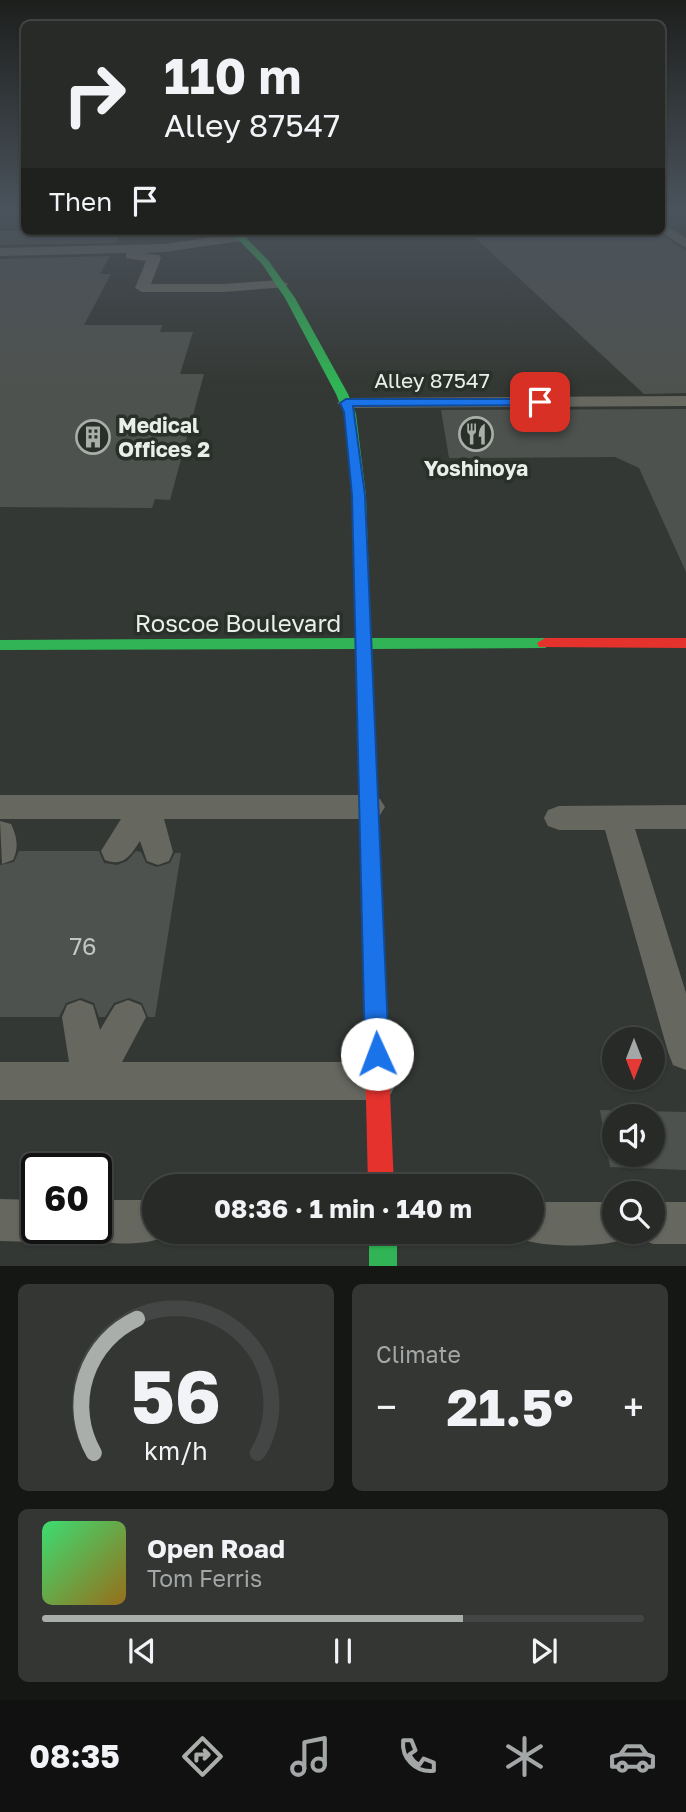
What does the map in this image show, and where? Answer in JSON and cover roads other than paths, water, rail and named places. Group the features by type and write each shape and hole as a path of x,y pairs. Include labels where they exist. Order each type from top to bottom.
{"main road":[{"path":"267,268 281,284 317,343 350,412 359,495 381,1174"},
{"name":"Roscoe Boulevard","path":"0,645 686,643"},
{"path":"383,1244 383,1266"}],"lane":[{"path":"151,268 142,288 223,288 281,284"},
{"name":"Alley 87547","path":"346,403 686,401"},
{"path":"0,807 370,807"},
{"path":"116,851 146,807"},
{"path":"146,807 158,852"},
{"path":"616,817 686,1052"},
{"path":"559,818 686,817"},
{"path":"80,1017 91,1081"},
{"path":"91,1081 128,1017"},
{"path":"0,1081 378,1081"},
{"path":"0,1220 21,1221"},
{"path":"112,1221 142,1221"},
{"path":"544,1223 602,1223"},
{"path":"665,1223 686,1223"}],"place":[{"name":"Yoshinoya","path":"476,434"},
{"name":"Medical Offices 2","path":"93,437"}]}
